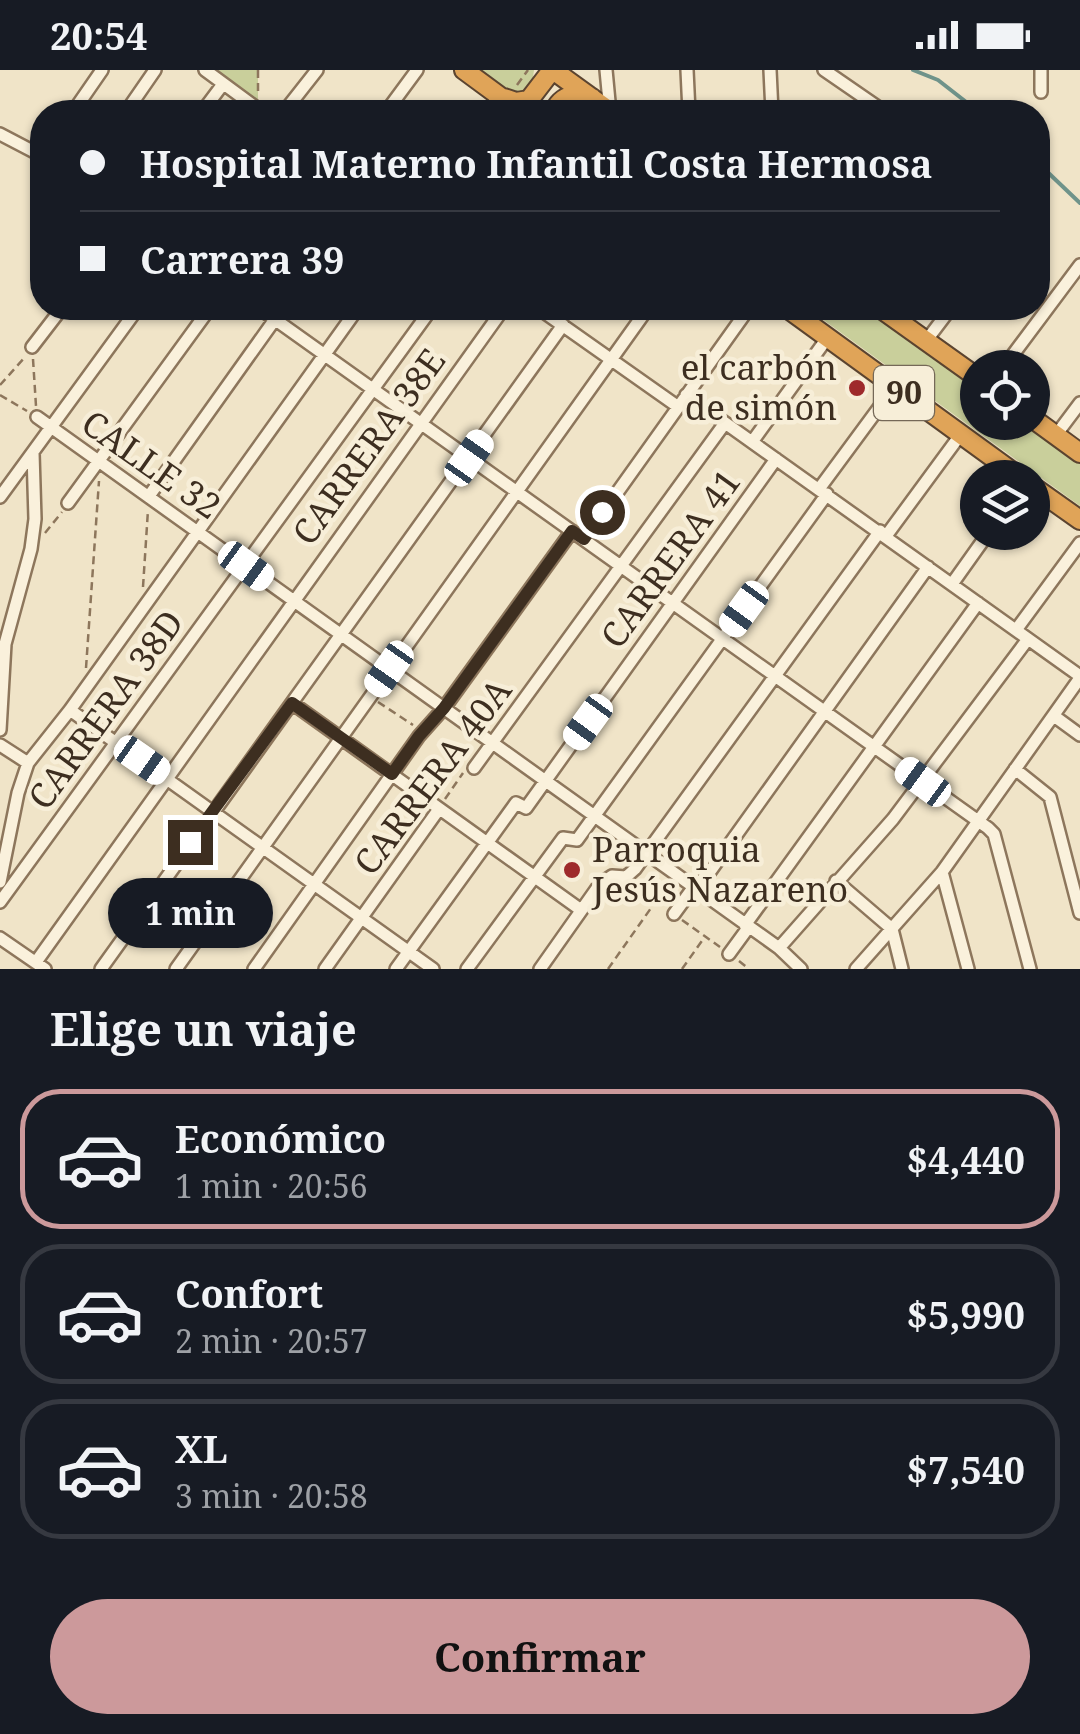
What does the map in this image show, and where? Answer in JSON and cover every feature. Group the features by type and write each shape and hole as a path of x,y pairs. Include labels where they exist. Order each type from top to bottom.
{"highway":[{"path":"464,70 512,100"},
{"path":"529,100 552,70 595,100"},
{"path":"506,93 511,100"},
{"path":"564,100 578,95 592,98"},
{"name":"90","path":"803,320 960,433"},
{"name":"90","path":"897,320 960,365"},
{"path":"1050,431 1080,452"},
{"name":"90","path":"970,440 997,460"},
{"path":"1050,499 1080,520"}],"street":[{"path":"81,100 102,70"},
{"path":"134,100 155,70"},
{"path":"204,70 245,100"},
{"path":"293,100 317,70"},
{"path":"395,100 418,70"},
{"path":"606,70 610,100"},
{"path":"687,70 688,100"},
{"path":"770,70 771,100"},
{"path":"824,70 868,100"},
{"path":"1041,70 1041,92"},
{"path":"211,100 223,84"},
{"path":"499,100 506,93"},
{"path":"0,134 30,150"},
{"path":"1050,305 1080,265"},
{"path":"32,347 53,320"},
{"path":"0,498 129,320"},
{"path":"68,503 201,320"},
{"path":"149,496 273,320"},
{"path":"286,320 373,390 994,834 1030,969"},
{"path":"0,882 18,792 28,763 349,320"},
{"name":"CARRERA 38D","path":"0,902 423,320"},
{"name":"CARRERA 38E","path":"40,966 292,600 495,320"},
{"path":"556,320 678,406"},
{"path":"176,969 639,320"},
{"path":"254,969 422,732 741,320"},
{"path":"926,341 943,320"},
{"path":"1016,350 1039,320"},
{"path":"100,969 563,326"},
{"path":"752,442 828,338"},
{"path":"467,969 564,838 577,840 594,817 723,638 895,386"},
{"path":"686,394 1080,677 942,872 856,969"},
{"path":"1056,435 1080,403"},
{"name":"CALLE 32","path":"37,417 779,948 801,969"},
{"name":"CARRERA 40A","path":"474,768 726,423"},
{"path":"540,969 604,880 631,874 776,675 960,437"},
{"path":"0,730 5,644 30,550 36,501 33,453"},
{"name":"CARRERA 41","path":"396,969 516,803 526,808 546,782 776,458"},
{"path":"1016,630 1080,543"},
{"path":"952,584 976,550"},
{"path":"674,914 928,567"},
{"path":"729,954 978,603"},
{"path":"779,948 923,782 1028,639"},
{"path":"292,703 581,910"},
{"path":"70,710 432,969"},
{"path":"1054,716 1080,735"},
{"path":"0,745 28,763"},
{"path":"1016,770 1050,797 1080,913"},
{"name":"CARRERA 40A","path":"325,969 439,809"},
{"path":"942,872 968,969"},
{"path":"836,881 892,929 902,969"},
{"path":"0,938 40,966"}],"path":[{"path":"258,70 259,100"},
{"path":"506,93 528,70"},
{"path":"0,384 32,347"},
{"path":"32,347 37,417"},
{"name":"CALLE 32","path":"0,395 37,417"},
{"path":"84,689 100,462"},
{"path":"141,608 149,496"},
{"path":"30,550 68,503"},
{"path":"370,696 422,732"},
{"name":"CARRERA 40A","path":"439,809 466,769 474,768"},
{"path":"623,877 749,969"},
{"path":"608,969 656,900"},
{"path":"682,969 705,937"}],"green space":[{"path":"211,70 258,70 258,100 248,100"},
{"path":"476,70 534,70 528,89 514,92"},
{"path":"824,320 889,320 960,372 960,419"},
{"path":"1050,438 1080,460 1080,506 1050,484 1050,460 1017,460 989,440"}],"waterway":[{"path":"913,70 938,80 964,100"},
{"path":"1050,174 1080,203"}],"place":[{"name":"el carbón de simón","path":"857,388"},
{"name":"Parroquia Jesús Nazareno","path":"572,870"}],"route":[{"path":"190,842 292,703 392,774 572,531 584,539 602,512"}]}
